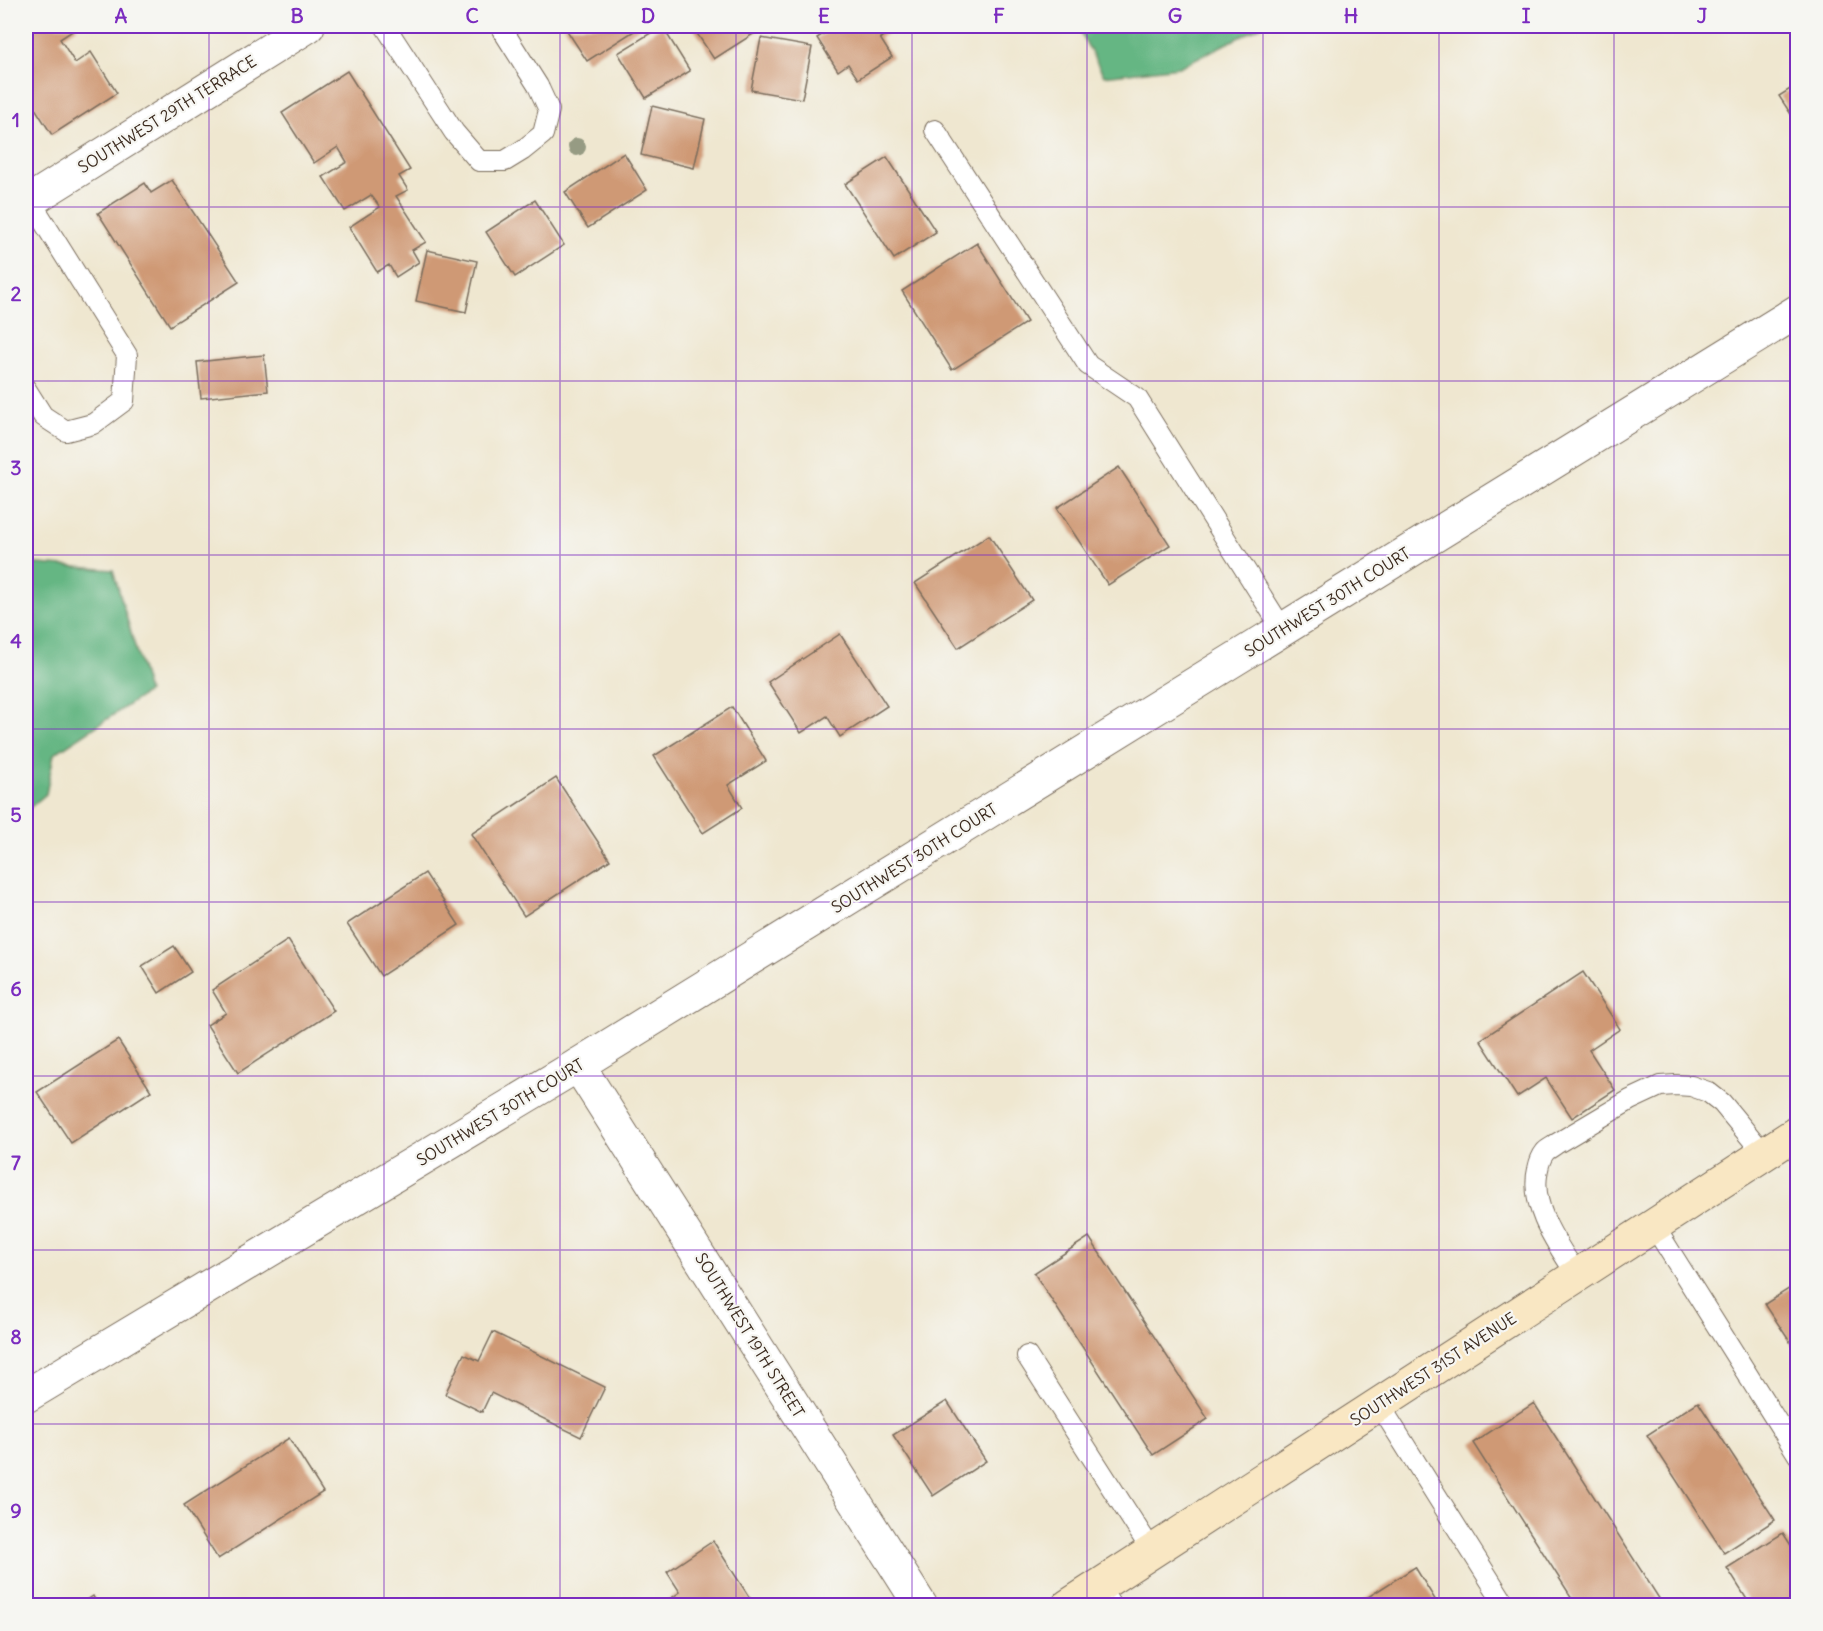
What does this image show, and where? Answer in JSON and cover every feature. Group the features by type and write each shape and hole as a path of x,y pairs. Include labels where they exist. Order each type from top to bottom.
{"street":[{"name":"SOUTHWEST 29TH TERRACE","path":"27,199 308,26"},
{"name":"SOUTHWEST 30TH COURT","path":"26,1396 578,1065 1797,311"},
{"name":"SOUTHWEST 19TH STREET","path":"578,1065 921,1605"},
{"name":"SOUTHWEST 31ST AVENUE","path":"1068,1605 1105,1596 1152,1551 1797,1132"}],"lane":[{"path":"385,26 454,132 479,161 505,161 543,134 549,110 538,86 500,26"},
{"path":"935,130 1088,365 1137,398 1283,630"},
{"path":"26,389 43,416 66,431 93,424 124,401 127,355 27,199"},
{"path":"1577,1275 1558,1245 1542,1212 1536,1192 1537,1174 1545,1152 1630,1100 1660,1086 1676,1085 1691,1086 1708,1092 1722,1103 1764,1154"},
{"path":"1654,1226 1797,1455"},
{"path":"1027,1356 1152,1551"},
{"path":"1379,1404 1506,1605"}],"green space":[{"path":"1077,26 1262,26 1179,67 1104,76"},
{"path":"26,563 113,570 148,692 54,754 46,794 26,811"}],"building":[{"path":"26,26 76,26 77,28 60,39 75,63 91,52 117,93 52,135 26,94"},
{"path":"564,26 642,26 587,61"},
{"path":"662,26 690,71 646,98 618,53"},
{"path":"692,26 759,26 761,29 714,59"},
{"path":"824,26 892,26 894,29 880,38 892,57 858,79 848,64 838,71 817,38 828,31"},
{"path":"761,38 812,47 802,99 751,90"},
{"path":"347,71 410,170 399,176 408,190 396,196 426,242 412,250 419,262 396,277 389,265 377,272 349,227 380,207 371,195 345,211 323,177 347,162 338,147 314,163 282,113"},
{"path":"1798,84 1798,125 1779,96"},
{"path":"652,106 705,119 694,168 641,155"},
{"path":"624,153 647,190 588,228 565,192"},
{"path":"887,157 936,232 894,259 845,184"},
{"path":"172,180 239,282 170,326 98,213 145,183 151,193"},
{"path":"535,200 564,245 515,277 486,232"},
{"path":"977,243 1027,322 952,370 902,291"},
{"path":"427,250 477,261 466,312 416,301"},
{"path":"264,355 268,391 201,398 197,362"},
{"path":"1119,467 1170,545 1108,585 1057,508"},
{"path":"989,535 1032,600 958,648 915,583"},
{"path":"840,634 887,706 840,737 827,716 801,733 768,682"},
{"path":"732,707 766,761 728,785 742,808 703,833 654,756"},
{"path":"556,778 610,860 524,916 471,834"},
{"path":"425,873 459,925 381,976 347,924"},
{"path":"288,940 334,1011 238,1073 207,1025 226,1013 212,990"},
{"path":"174,946 191,972 159,993 142,966"},
{"path":"1583,972 1620,1029 1589,1050 1615,1090 1572,1118 1546,1078 1517,1097 1480,1040"},
{"path":"118,1040 151,1091 71,1143 37,1092"},
{"path":"1089,1237 1208,1419 1153,1455 1034,1273"},
{"path":"1798,1283 1798,1354 1765,1304"},
{"path":"493,1332 605,1387 581,1437 491,1393 482,1412 445,1394 464,1354 479,1361"},
{"path":"947,1401 986,1461 933,1496 893,1435"},
{"path":"1698,1402 1775,1520 1724,1553 1647,1435"},
{"path":"1534,1403 1660,1600 1651,1606 1577,1606 1473,1443"},
{"path":"289,1438 323,1492 218,1559 184,1505"},
{"path":"1783,1533 1798,1556 1798,1606 1751,1606 1727,1568"},
{"path":"713,1541 755,1606 660,1606 680,1592 667,1572"},
{"path":"1415,1567 1439,1606 1354,1606"},
{"path":"93,1596 98,1606 78,1606"}]}
